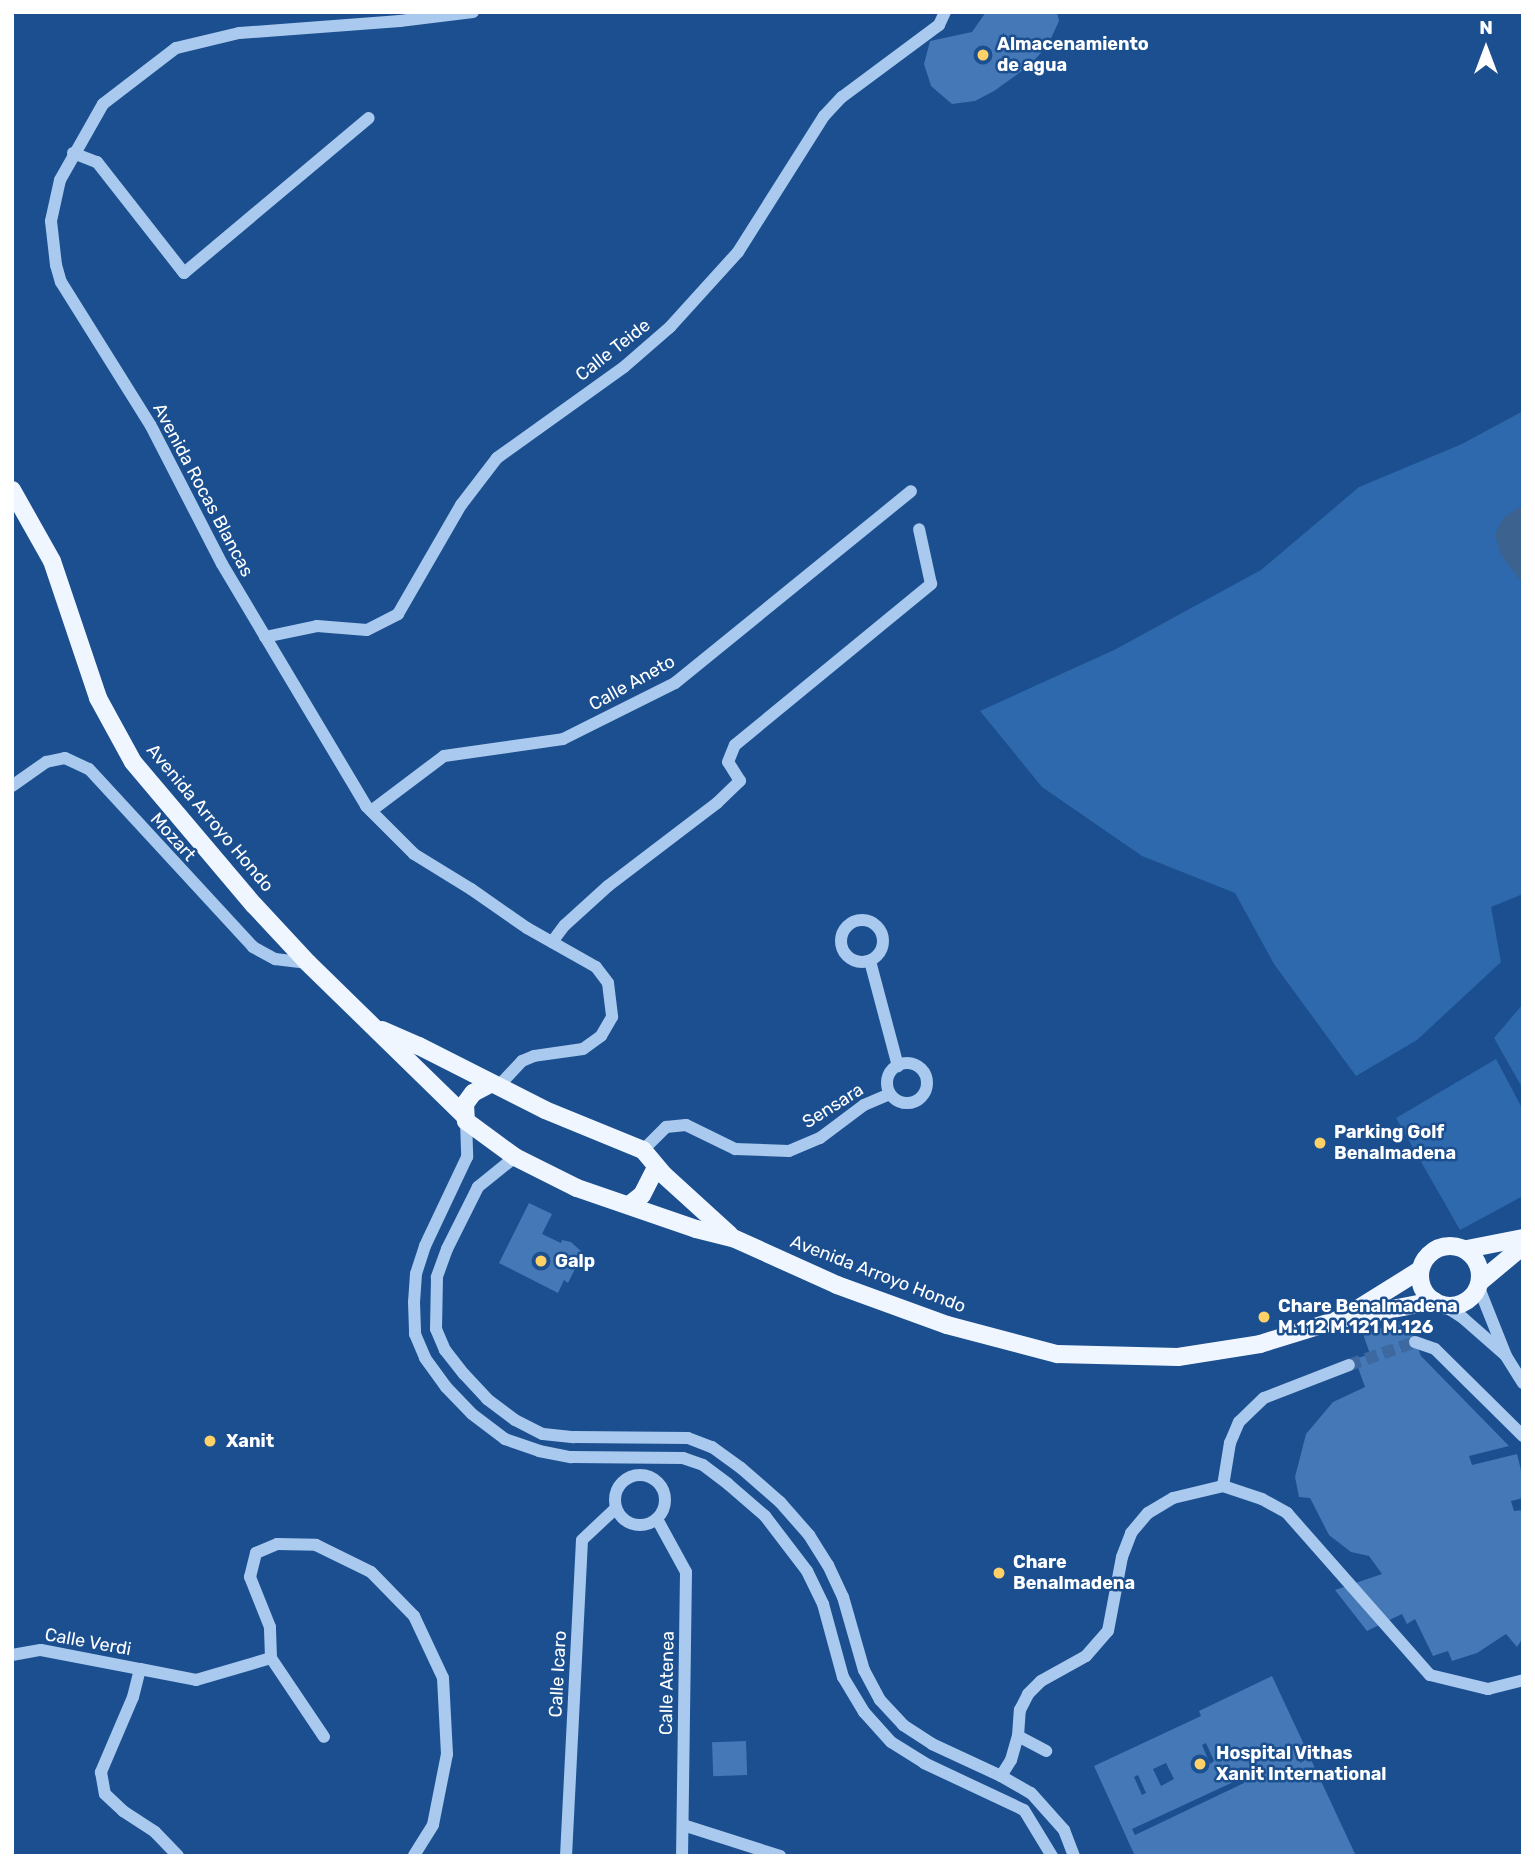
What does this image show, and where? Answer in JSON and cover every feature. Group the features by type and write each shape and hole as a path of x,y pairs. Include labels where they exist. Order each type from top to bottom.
{"main road":[{"name":"Avenida Arroyo Hondo","path":"12,490 52,561 98,698 134,762 254,905 308,963 465,1118 515,1157 600,1197 696,1229 733,1238 837,1284 934,1321 1057,1354 1178,1357 1260,1344 1340,1319 1438,1303"},
{"name":"Avenida Arroyo Hondo","path":"373,1027 419,1046 545,1110 643,1150 656,1167 733,1238"},
{"path":"465,1118 465,1104 473,1093 494,1085"},
{"path":"629,1205 642,1195 656,1167"},
{"path":"1523,1238 1467,1249 1457,1245 1436,1248 1423,1261 1420,1270 1422,1287 1438,1303 1464,1303 1523,1246"},
{"path":"1467,1249 1481,1269 1480,1285"},
{"name":"Avenida Arroyo Hondo","path":"1340,1319 1420,1270"}],"street":[{"name":"Avenida Rocas Blancas","path":"473,12 400,21 239,33 176,48 103,104 60,180 51,221 56,265 61,282 151,426 265,637 371,811 414,854 596,967 608,983 612,1017 601,1036 583,1049 534,1056 522,1061 494,1085"},
{"name":"Calle Teide","path":"265,637 317,626 368,630 398,614 461,505 497,458 624,367 670,327 738,252 824,116 842,97 939,25 945,12"},
{"path":"73,153 97,162 184,273 369,118"},
{"name":"Calle Aneto","path":"371,811 444,756 563,739 675,683 911,491"},
{"path":"552,942 565,925 608,886 717,803 740,781 728,762 734,746 931,584 919,528"},
{"name":"Mozart","path":"12,786 46,762 65,758 89,769 253,947 275,959 308,963"},
{"path":"870,961 898,1066"},
{"path":"898,1066 917,1066 925,1076 926,1089 918,1099 906,1103 890,1094 887,1081 898,1066"},
{"name":"Sensara","path":"643,1150 666,1127 686,1125 736,1149 789,1151 820,1138 864,1105 890,1094"},
{"path":"465,1118 467,1157 425,1246 416,1274 415,1334 425,1358 472,1414 505,1439 539,1451 571,1457 667,1457 703,1465 765,1516 791,1546 823,1604 843,1677 864,1712 891,1742 924,1763 1024,1811 1052,1856"},
{"path":"515,1157 478,1187 447,1249 437,1277 436,1329 445,1350 464,1374 487,1399 515,1420 543,1434 574,1437 688,1438 712,1447 741,1468 780,1502 828,1564 843,1597 864,1670 880,1700 902,1725 932,1744 1031,1793 1064,1830 1074,1856"},
{"path":"1480,1285 1506,1356 1523,1383"},
{"path":"1438,1303 1463,1318 1506,1356"},
{"path":"1415,1342 1435,1349 1523,1436"},
{"path":"1223,1486 1230,1443 1239,1422 1264,1398 1349,1365"},
{"path":"616,1457 626,1479"},
{"path":"653,1478 667,1457"},
{"path":"645,1475 653,1478 664,1492 665,1501 657,1519 649,1524 635,1525 627,1522 616,1508 616,1492 626,1479 645,1475"},
{"path":"1001,1776 1011,1760 1018,1736 1020,1710 1028,1694 1041,1681 1086,1656 1108,1631 1122,1557 1131,1533 1148,1513 1173,1498 1223,1486 1262,1499 1287,1513 1430,1675 1488,1689 1523,1680"},
{"name":"Calle Icaro","path":"566,1856 582,1540 616,1508"},
{"name":"Calle Atenea","path":"657,1519 686,1572 682,1856"},
{"path":"324,1737 271,1658 270,1627 250,1577 257,1553 277,1544 316,1545 370,1573 414,1616 443,1678 447,1754 433,1825 414,1856"},
{"name":"Calle Verdi","path":"12,1655 41,1650 140,1669 134,1697 101,1772 105,1794 123,1811 155,1832 178,1856"},
{"path":"140,1669 196,1680 271,1658"},
{"path":"1018,1736 1046,1751"},
{"path":"683,1825 780,1856"}],"shaded area":[{"path":"1523,411 1523,894 1491,907 1501,962 1417,1040 1356,1076 1274,964 1235,893 1142,856 1042,787 980,711 1114,650 1261,570 1359,487 1462,444"},
{"path":"1523,505 1523,584 1500,553 1495,534 1503,518"},
{"path":"1523,1004 1523,1089 1494,1038"},
{"path":"1496,1059 1523,1110 1523,1196 1460,1230 1396,1118"}],"building":[{"name":"Almacenamiento de agua","path":"986,12 1057,12 1059,21 1048,45 1030,65 975,101 952,104 931,86 924,64 930,41 972,32"},
{"path":"529,1203 552,1214 542,1234 561,1243 562,1240 571,1242 583,1253 568,1283 564,1280 558,1293 499,1263"},
{"path":"1407,1319 1421,1356 1509,1446 1469,1456 1472,1465 1517,1454 1523,1478 1523,1498 1511,1501 1514,1511 1523,1510 1523,1638 1517,1647 1506,1634 1477,1653 1452,1661 1448,1651 1433,1656 1415,1619 1407,1624 1402,1614 1367,1631 1335,1590 1382,1574 1369,1556 1351,1552 1329,1535 1310,1498 1299,1497 1295,1477 1306,1434 1333,1402 1365,1387 1355,1359 1370,1354 1363,1334"},
{"path":"1272,1676 1356,1856 1135,1856 1094,1766 1201,1716 1199,1711","holes":["1206,1743 1214,1761 1210,1764 1202,1745","1166,1763 1174,1779 1161,1786 1153,1769","1138,1775 1146,1793 1142,1795 1134,1777","1242,1778 1244,1783 1135,1835 1132,1829"]},
{"path":"746,1741 747,1775 713,1776 712,1742"}],"tunnel":[{"path":"1349,1365 1415,1342"}],"place":[{"name":"Almacenamiento de agua","path":"983,55"},
{"name":"Parking Golf Benalmadena","path":"1320,1143"},
{"name":"Galp","path":"541,1261"},
{"name":"Chare Benalmadena M.112 M.121 M.126","path":"1264,1317"},
{"name":"Xanit","path":"210,1441"},
{"name":"Chare Benalmadena","path":"999,1573"},
{"name":"Hospital Vithas Xanit International","path":"1200,1764"}]}
